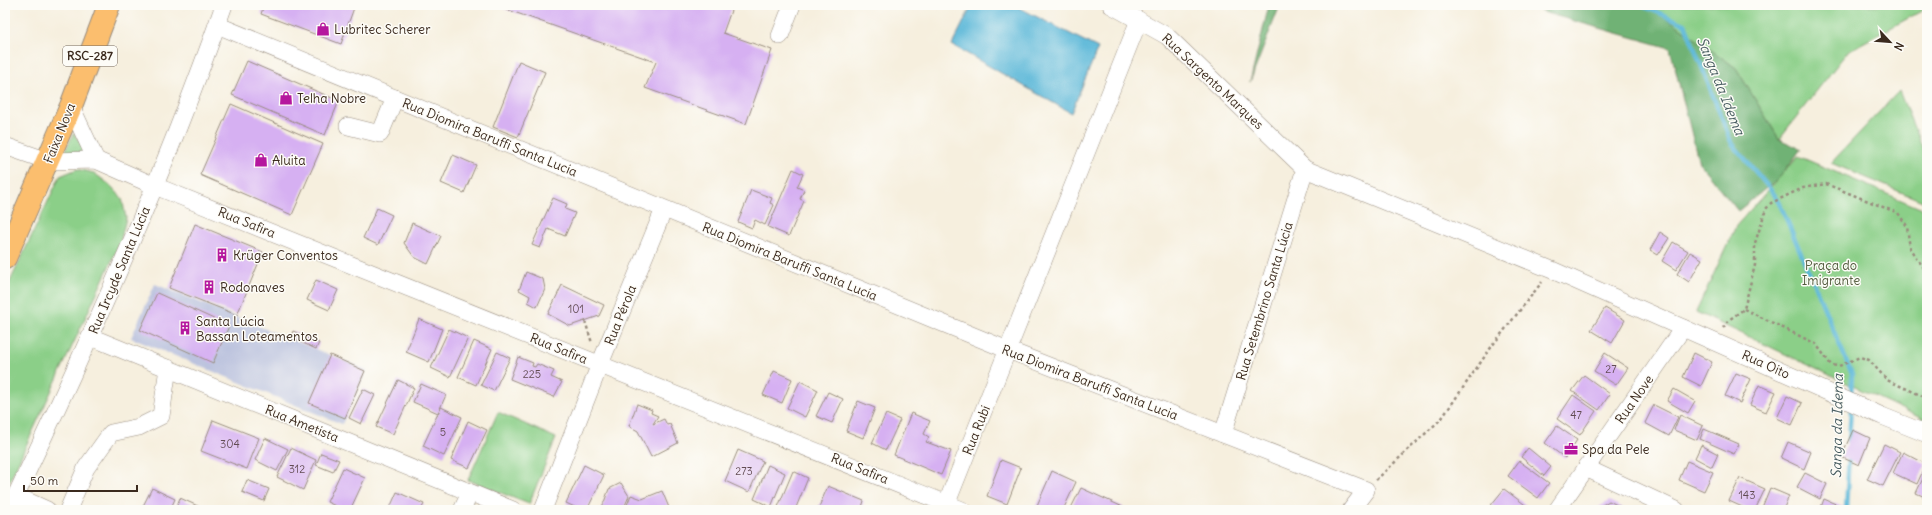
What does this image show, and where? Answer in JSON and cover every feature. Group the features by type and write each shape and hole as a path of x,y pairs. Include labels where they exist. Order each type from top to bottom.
{"highway":[{"name":"Faixa Nova","path":"5,258 71,106 109,5"}],"street":[{"name":"Rua Ircyde Santa Lúcia","path":"13,503 91,337 155,186 224,5"},
{"path":"780,36 792,5"},
{"name":"Rua Sargento Marques","path":"1111,5 1167,36 1305,169"},
{"name":"Rua Rubi","path":"945,507 1139,20"},
{"name":"Rua Diomira Baruffi Santa Lucia","path":"217,25 1008,350 1366,490"},
{"path":"348,126 380,134 395,98"},
{"path":"5,146 48,161 96,160 71,106"},
{"name":"Rua Safira","path":"96,160 155,186 600,364 945,507 962,510"},
{"name":"Rua Oito","path":"1305,169 1552,270 1882,416 1927,434"},
{"name":"Rua Setembrino Santa Lúcia","path":"1223,434 1305,169"},
{"name":"Rua Pérola","path":"543,510 600,364 664,209"},
{"name":"Rua Nove","path":"1557,510 1683,328"},
{"name":"Rua Ametista","path":"91,337 513,510"},
{"path":"68,510 86,468 111,433 139,427 161,416 168,368"},
{"path":"1586,468 1676,510"},
{"path":"1351,510 1366,490"},
{"path":"462,510 470,493"},
{"path":"13,503 47,510"}],"path":[{"path":"1714,342 1730,319 1744,309 1755,265 1755,243 1766,209 1771,203 1803,188 1826,184 1898,213 1908,226 1910,249 1927,272"},
{"path":"1366,490 1442,418 1492,346 1552,270"},
{"path":"1744,309 1816,344 1831,366 1839,366 1860,356 1869,360 1887,380 1927,398"},
{"path":"585,321 592,345"}],"shaded area":[{"path":"155,284 367,370 342,424 131,338"}],"green space":[{"path":"1269,5 1280,5 1250,82"},
{"path":"1531,5 1649,5 1736,68 1779,139 1801,149 1780,177 1738,211 1699,163 1670,48 1546,13"},
{"path":"1649,5 1927,5 1927,8 1848,51 1779,139 1736,68"},
{"path":"1899,91 1924,152 1927,153 1927,203 1831,163"},
{"path":"74,133 88,154 65,151"},
{"name":"Praça do Imigrante","path":"1798,156 1927,211 1927,421 1696,312 1736,226"},
{"path":"77,169 94,173 110,185 122,198 126,218 120,243 5,491 5,292 60,176"},
{"path":"498,412 556,438 529,504 468,480"}],"water":[{"path":"972,5 1014,5 1098,48 1071,113 952,45"}],"building":[{"name":"Lubritec Scherer","path":"264,5 355,5 341,44 261,14"},
{"path":"494,5 733,5 723,33 772,50 746,124 645,88 656,62"},
{"name":"Telha Nobre","path":"247,61 339,101 325,135 232,95"},
{"path":"519,61 545,72 518,137 493,127"},
{"name":"Aluita","path":"231,104 323,144 292,215 200,175"},
{"path":"453,155 476,165 464,193 441,183"},
{"path":"793,169 803,174 797,187 804,190 800,199 804,201 789,236 768,227"},
{"path":"751,190 772,198 770,203 774,205 765,225 755,220 752,228 738,222"},
{"path":"553,198 567,204 565,209 575,213 565,236 548,229 540,248 532,245"},
{"path":"377,208 392,215 378,245 363,238"},
{"path":"412,223 441,236 428,264 414,257 404,243"},
{"path":"195,224 263,252 237,315 169,288"},
{"path":"1660,232 1669,238 1658,255 1650,250"},
{"path":"1673,242 1688,251 1676,270 1662,261"},
{"path":"1690,252 1702,259 1689,282 1677,274"},
{"path":"526,272 543,279 545,289 537,307 528,302 530,296 519,290"},
{"path":"316,280 338,290 329,310 307,300"},
{"path":"562,285 604,305 599,316 570,326 548,314"},
{"name":"Santa Lúcia Bassan Loteamentos","path":"157,293 229,326 213,363 140,330"},
{"path":"1605,308 1625,320 1612,343 1591,330"},
{"path":"419,319 442,329 429,362 406,352"},
{"path":"449,329 468,338 450,377 431,368"},
{"path":"293,331 319,343 316,349 290,337"},
{"path":"474,341 492,349 476,385 458,377"},
{"path":"497,352 510,358 494,391 481,385"},
{"path":"1605,353 1628,368 1616,385 1594,371"},
{"path":"1694,353 1712,362 1701,386 1683,377"},
{"path":"330,355 365,371 345,418 309,403"},
{"path":"518,357 533,363 532,366 535,367 537,364 554,371 551,377 562,382 554,397 510,379"},
{"path":"774,371 792,379 782,403 763,395"},
{"path":"1736,373 1751,379 1740,403 1725,396"},
{"path":"1584,375 1610,394 1599,410 1572,391"},
{"path":"398,380 414,388 393,434 376,427"},
{"path":"800,381 818,390 805,417 787,408"},
{"path":"421,384 446,395 438,413 413,402"},
{"path":"1759,385 1776,392 1766,412 1750,405"},
{"path":"363,389 375,395 361,424 349,418"},
{"path":"1674,389 1695,401 1688,413 1667,401"},
{"path":"828,392 843,399 832,423 816,416"},
{"path":"1573,395 1596,411 1580,435 1557,419"},
{"path":"1787,396 1802,403 1792,425 1777,418"},
{"path":"858,401 875,408 863,438 846,431"},
{"path":"637,404 652,410 651,413 658,416 653,424 664,419 667,425 670,424 678,443 651,457 638,431 629,426"},
{"path":"1654,405 1678,417 1669,436 1645,423"},
{"path":"441,407 462,417 444,456 423,446"},
{"path":"911,413 930,421 924,434 929,437 926,442 951,451 941,475 894,455"},
{"path":"886,414 900,420 886,450 872,443"},
{"path":"1680,415 1703,426 1697,440 1674,430"},
{"path":"213,420 259,438 247,469 201,451"},
{"path":"468,421 487,430 469,468 451,460"},
{"path":"1557,426 1577,440 1565,458 1545,443"},
{"path":"1704,429 1739,444 1734,454 1700,439"},
{"path":"1853,430 1870,438 1859,465 1841,457"},
{"path":"265,438 288,449 277,471 255,460"},
{"path":"1788,442 1811,452 1804,469 1781,458"},
{"path":"1884,444 1900,452 1883,486 1867,479"},
{"path":"1701,445 1718,454 1712,467 1695,458"},
{"path":"291,448 316,460 303,490 277,477"},
{"path":"1528,448 1551,467 1544,476 1521,457"},
{"path":"738,450 763,461 749,492 725,481"},
{"path":"1903,452 1926,464 1917,484 1893,473"},
{"path":"321,453 339,460 333,472 316,465"},
{"path":"1001,460 1021,468 1007,504 987,496"},
{"path":"1519,461 1549,483 1538,498 1508,476"},
{"path":"1687,461 1713,472 1704,491 1679,480"},
{"path":"584,465 604,475 587,510 581,510 566,503"},
{"path":"768,465 785,473 771,507 754,499"},
{"path":"343,468 365,478 350,510 344,510 327,502"},
{"path":"1927,470 1927,498 1916,493"},
{"path":"793,471 808,478 795,510 785,510 778,507"},
{"path":"1052,471 1076,482 1063,510 1035,510"},
{"path":"1805,473 1827,484 1820,499 1797,487"},
{"path":"1740,478 1765,489 1755,510 1749,510 1729,501"},
{"path":"247,480 269,489 264,501 242,492"},
{"path":"621,483 629,496 623,510 601,510 609,489"},
{"path":"828,486 864,501 861,510 818,509"},
{"path":"152,488 175,499 170,510 141,510"},
{"path":"1081,488 1123,507 1122,510 1070,510"},
{"path":"1770,488 1789,496 1783,510 1761,510"},
{"path":"1504,489 1528,507 1525,510 1497,510 1491,505"},
{"path":"662,491 670,510 625,510 631,495 642,499"},
{"path":"397,492 424,504 421,510 389,510"},
{"path":"180,498 200,507 199,510 175,510"},
{"path":"1824,499 1845,508 1844,510 1820,510"},
{"path":"1609,501 1623,508 1622,510 1594,510"}],"waterway":[{"name":"Sanga da Idema","path":"1640,5 1685,24 1731,142 1774,194 1783,211 1852,374 1851,399"},
{"name":"Sanga da Idema","path":"1849,443 1851,406"},
{"name":"Sanga da Idema","path":"1846,510 1849,454"}],"place":[{"name":"Lubritec Scherer","path":"323,29"},
{"name":"Telha Nobre","path":"286,98"},
{"name":"Aluita","path":"261,160"},
{"name":"Krüger Conventos","path":"222,255"},
{"name":"Rodonaves","path":"209,287"},
{"name":"Santa Lúcia Bassan Loteamentos","path":"185,328"},
{"name":"Spa da Pele","path":"1571,449"}]}
